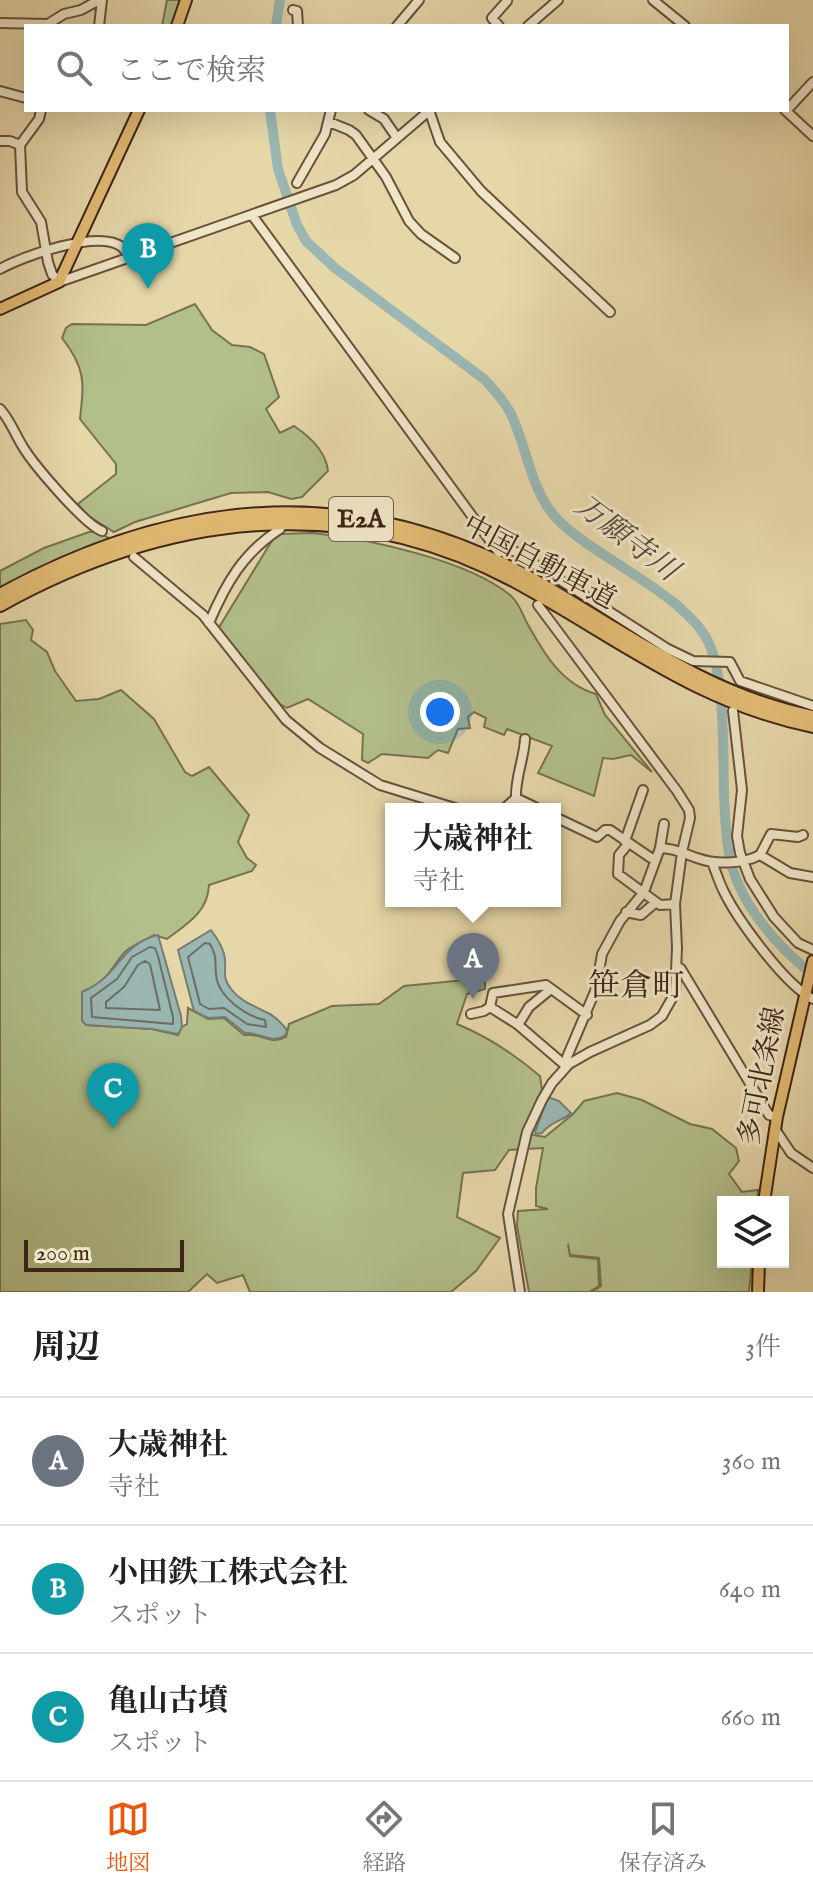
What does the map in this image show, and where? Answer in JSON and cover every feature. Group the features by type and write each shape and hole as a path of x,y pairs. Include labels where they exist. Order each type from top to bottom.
{"highway":[{"name":"中国自動車道","path":"0,595 86,553 166,527 232,515 331,515 415,530 487,556 546,588 734,703 813,726"},
{"name":"中国自動車道","path":"0,605 101,557 168,536 244,524 329,524 412,540 484,566 542,597 638,656 698,683"},
{"name":"中国自動車道","path":"734,703 813,717"}],"main road":[{"path":"178,24 186,0"},
{"path":"0,309 59,282 138,112"},
{"name":"多可北条線","path":"765,1196 777,1117 813,961"},
{"path":"758,1292 759,1268"}],"street":[{"path":"48,24 100,0 99,24"},
{"path":"400,24 419,0"},
{"path":"530,24 558,0"},
{"path":"653,0 683,24"},
{"path":"497,24 492,18 507,1"},
{"path":"293,10 297,11 298,24"},
{"path":"0,23 24,24"},
{"path":"789,107 813,82"},
{"path":"0,91 24,97"},
{"path":"41,112 20,145 22,192 41,222 52,274 59,282 336,185 354,175 427,112"},
{"path":"297,183 329,122 331,112"},
{"path":"372,112 384,119 397,138"},
{"path":"430,112 440,142 481,191 610,312"},
{"path":"786,112 813,136"},
{"path":"329,122 349,130 374,158 409,221 421,234 455,258"},
{"path":"0,141 20,145"},
{"path":"252,215 497,550 501,546 516,552 668,649 696,661 728,662 740,681 813,706"},
{"path":"0,269 46,250 77,244 110,243 122,247 130,258"},
{"path":"0,409 25,451 88,521 102,531"},
{"path":"209,623 230,578 257,544 280,529"},
{"path":"134,557 209,623 286,720 320,748 380,785 438,803"},
{"path":"520,1292 508,1214 527,1132 552,1083 568,1065 650,1025 662,1016 675,993 675,904 690,818 689,810 538,605"},
{"path":"734,703 742,790 737,836 741,861 783,929 798,943 813,950"},
{"path":"511,803 516,798 525,739"},
{"path":"643,790 627,842 619,855 618,874 658,904"},
{"path":"516,798 526,803"},
{"path":"561,820 597,837 610,830 651,858 656,858"},
{"path":"568,1065 567,1057 587,1015 599,979 602,954 626,912 644,892 660,848 664,824"},
{"path":"660,848 714,862 741,861 760,855 771,834 803,835"},
{"path":"760,855 790,873 813,877"},
{"path":"714,862 725,894 766,955 807,994"},
{"path":"626,912 641,915 658,904 675,904"},
{"path":"644,919 658,904"},
{"path":"677,966 769,1115 777,1117"},
{"path":"471,1014 490,1007 493,993 538,985 551,989 587,1015"},
{"path":"518,1025 529,1007 551,989"},
{"path":"490,1007 568,1065"},
{"path":"775,1129 791,1153 813,1168"}],"green space":[{"path":"167,0 183,0 177,24 162,24"},
{"path":"195,304 212,330 232,345 250,347 264,354 279,397 266,409 280,433 294,426 311,440 324,457 328,471 302,497 291,499 268,492 231,493 135,522 114,532 87,515 78,504 116,474 116,464 80,419 82,376 76,359 62,338 66,328 72,324 146,325"},
{"path":"97,532 111,539 65,557 0,590 0,571 44,548"},
{"path":"313,533 416,553 469,571 510,595 554,665 573,683 596,694 605,715 652,772 631,755 603,758 594,796 538,773 552,746 507,729 504,735 484,727 486,718 474,712 468,717 470,728 458,729 448,753 438,750 428,758 382,754 368,763 362,760 363,734 308,699 287,708 280,704 218,629 276,534"},
{"path":"26,620 33,630 31,640 47,652 55,671 76,701 99,699 121,690 154,719 185,772 192,776 209,767 249,815 238,842 247,858 256,865 252,871 209,885 201,910 167,939 154,935 125,952 103,980 82,992 82,1020 86,1025 152,1029 178,1035 187,1024 188,1008 208,1019 224,1018 244,1035 275,1040 286,1037 289,1024 332,1006 379,1004 404,986 485,978 485,989 467,994 457,1024 501,1047 540,1076 542,1090 522,1133 545,1137 584,1101 617,1093 642,1100 690,1124 712,1129 736,1148 739,1161 729,1174 742,1192 758,1190 758,1196 717,1196 717,1268 751,1268 749,1292 592,1292 601,1286 599,1258 570,1255 568,1244 570,1256 598,1259 599,1286 589,1292 529,1292 517,1226 518,1211 548,1209 536,1206 543,1148 509,1150 495,1170 463,1173 457,1217 500,1238 476,1271 451,1292 250,1292 243,1275 217,1283 207,1274 188,1292 0,1292 0,624"}],"water":[{"path":"211,930 223,951 228,985 244,1000 276,1018 287,1030 285,1036 275,1039 245,1033 225,1017 208,1018 194,1011 178,950"},
{"path":"158,935 181,1016 182,1027 178,1034 152,1029 86,1025 82,1020 82,992 104,978 135,946"},
{"path":"548,1097 559,1101 571,1113 536,1134 535,1132"}],"waterway":[{"name":"万願寺川","path":"276,24 280,0"},
{"name":"万願寺川","path":"270,112 278,169 297,225 306,241 335,268 484,379 510,412 535,483 559,521 665,596 701,630 711,648 719,681 726,825 733,871 760,921 785,950 813,975"}],"place":[{"name":"小田鉄工株式会社","path":"148,289"},
{"name":"大歳神社","path":"473,999"},
{"name":"亀山古墳","path":"113,1129"}],"district":[{"name":"笹倉町","path":"636,987"}]}
